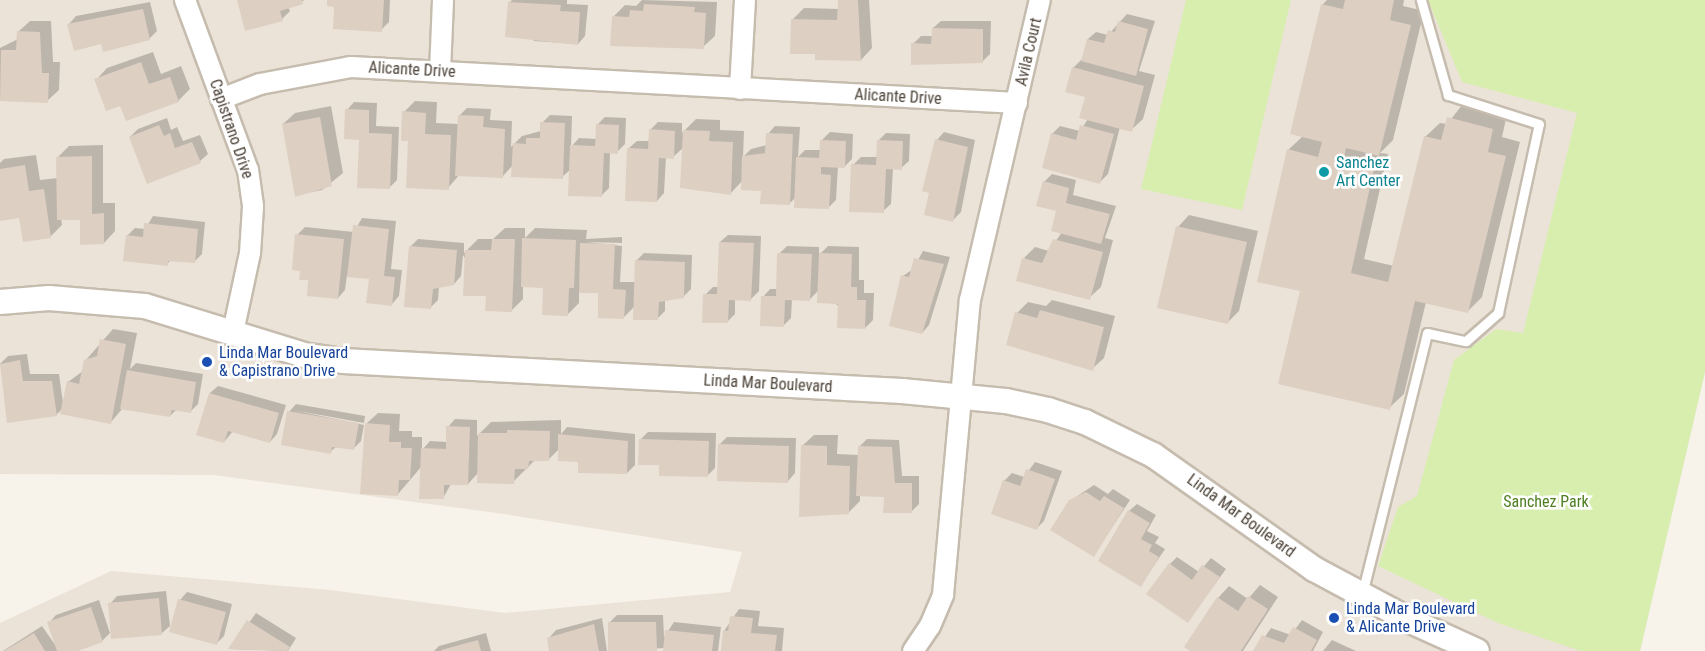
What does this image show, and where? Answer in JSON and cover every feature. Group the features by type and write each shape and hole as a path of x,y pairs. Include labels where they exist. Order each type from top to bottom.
{"street":[{"name":"Capistrano Drive","path":"185,0 248,170 253,207 250,253 233,332"},
{"path":"440,72 443,0"},
{"path":"740,89 745,0"},
{"name":"Avila Court","path":"1017,104 1040,0"},
{"name":"Alicante Drive","path":"221,99 293,75 351,67 1017,104"},
{"path":"913,651 930,627 943,595 970,300 1017,104"},
{"name":"Linda Mar Boulevard","path":"0,302 49,298 99,300 145,306 308,356 343,361 960,396 1048,410 1120,438 1188,477 1314,568 1361,596 1478,651"}],"lane":[{"path":"1361,596 1427,333 1467,341 1498,313 1539,124 1448,95 1421,0"}],"shaded area":[{"path":"0,0 1705,0 1705,372 1640,651 0,651 0,623 111,571 330,590 505,613 730,592 742,552 504,514 214,475 0,474"}],"green space":[{"path":"1186,0 1291,0 1242,210 1141,189"},
{"name":"Sanchez Park","path":"1428,0 1705,0 1705,372 1640,651 1581,651 1498,623 1378,566 1398,507 1417,496 1454,360 1496,329 1523,333 1577,113 1462,82"}],"building":[{"path":"237,0 302,0 303,4 280,11 283,21 245,31"},
{"path":"327,0 384,0 382,32 333,29 334,7 327,6"},
{"path":"838,0 858,0 861,61 815,60 815,54 790,54 791,19 837,20"},
{"path":"1345,0 1394,0 1390,20 1411,25 1379,156 1346,148 1343,162 1374,169 1351,273 1388,282 1424,136 1441,140 1447,117 1493,129 1488,152 1506,156 1468,313 1415,301 1390,410 1278,384 1300,291 1257,282 1287,149 1318,157 1322,142 1290,134 1321,4 1343,9"},
{"path":"508,2 561,5 560,11 580,12 578,45 505,37"},
{"path":"644,4 695,7 694,12 706,13 704,49 610,46 612,16 629,17 630,10 643,11"},
{"path":"143,9 150,40 103,52 101,44 74,51 67,24"},
{"path":"1118,21 1148,29 1136,76 1081,61 1087,39 1104,43 1108,30 1115,32"},
{"path":"932,28 983,29 983,63 911,65 911,43 931,44"},
{"path":"17,31 40,32 42,73 49,73 48,103 0,101 1,50 16,50"},
{"path":"141,62 149,84 170,77 179,102 126,121 120,106 106,111 94,79"},
{"path":"1072,67 1144,86 1132,132 1079,118 1085,97 1065,92"},
{"path":"345,109 369,110 369,133 392,134 390,189 357,188 359,140 344,139"},
{"path":"402,111 426,113 425,134 451,135 449,190 406,188 408,141 401,141"},
{"path":"458,115 484,116 483,127 505,129 503,178 455,176"},
{"path":"320,117 332,186 295,197 282,124"},
{"path":"540,122 565,123 563,179 511,177 513,143 526,144 526,138 540,138"},
{"path":"596,124 619,125 618,154 604,153 602,197 568,196 570,145 595,146"},
{"path":"159,125 164,136 170,133 175,148 192,142 201,163 147,184 129,137"},
{"path":"1080,125 1114,134 1100,184 1042,168 1051,133 1076,140"},
{"path":"649,129 675,131 674,159 659,158 657,202 625,201 627,148 648,149"},
{"path":"683,130 710,131 709,141 733,142 731,195 680,188"},
{"path":"766,133 793,134 790,205 760,204 761,191 741,190 742,156 765,153"},
{"path":"935,139 968,147 953,222 924,215 929,193 922,191"},
{"path":"820,140 846,141 845,168 821,167 821,174 831,175 829,209 794,208 796,157 819,158"},
{"path":"877,140 903,141 902,170 886,169 884,213 849,212 851,164 876,165"},
{"path":"92,156 92,214 104,213 104,244 80,245 80,220 57,220 56,157"},
{"path":"25,165 29,191 44,189 51,238 23,242 19,218 0,221 0,169"},
{"path":"1043,181 1069,188 1066,203 1110,214 1101,244 1051,231 1056,211 1036,206"},
{"path":"144,223 198,229 195,263 168,261 168,266 123,261 126,235 143,237"},
{"path":"353,225 389,229 384,276 395,277 392,306 366,303 369,279 347,277"},
{"path":"1176,226 1247,242 1228,324 1157,308"},
{"path":"295,234 344,239 338,299 307,296 308,280 299,280 300,271 292,270"},
{"path":"522,238 576,240 574,288 569,288 568,316 542,315 543,288 521,287"},
{"path":"492,239 515,239 512,312 485,311 486,296 463,296 465,250 491,250"},
{"path":"1053,239 1103,252 1090,300 1016,281 1022,258 1042,263"},
{"path":"719,242 754,243 751,301 729,300 728,323 702,323 703,294 717,294"},
{"path":"580,243 615,244 613,289 626,290 624,319 598,318 598,293 579,293"},
{"path":"409,246 457,250 454,285 433,289 431,309 404,307"},
{"path":"777,253 812,254 810,301 785,300 784,327 760,326 761,296 776,296"},
{"path":"819,253 852,254 851,287 857,287 857,300 866,300 865,329 837,328 838,304 817,303"},
{"path":"914,258 944,264 922,334 889,326 901,275 909,277"},
{"path":"635,260 685,262 684,298 659,302 658,320 633,320"},
{"path":"1040,310 1104,327 1093,371 1006,345 1015,312 1037,318"},
{"path":"100,339 126,344 111,424 60,414 67,381 79,384 84,360 97,356"},
{"path":"20,360 23,381 52,381 57,416 7,423 0,364"},
{"path":"127,370 196,382 191,413 172,410 170,417 120,409"},
{"path":"209,393 279,413 270,443 228,431 224,443 196,435"},
{"path":"287,411 359,423 354,450 332,447 331,454 281,445"},
{"path":"365,423 390,425 389,442 401,442 401,448 412,448 410,480 399,480 398,496 360,494"},
{"path":"446,426 470,427 468,485 444,485 444,499 419,499 421,448 446,449"},
{"path":"507,430 550,431 549,461 529,461 528,469 515,469 514,484 477,483 478,433 507,433"},
{"path":"558,434 628,441 627,474 578,473 578,462 558,461"},
{"path":"639,439 709,441 708,477 659,476 659,465 638,465"},
{"path":"718,444 789,446 788,483 717,481"},
{"path":"801,445 827,446 827,465 850,466 849,514 799,517"},
{"path":"858,446 892,447 895,483 912,483 912,513 883,513 884,497 856,496"},
{"path":"1026,469 1055,479 1037,530 991,514 1003,480 1020,486"},
{"path":"1086,492 1100,501 1104,496 1124,508 1094,557 1050,530 1069,500"},
{"path":"1128,510 1150,523 1141,539 1152,545 1149,551 1159,557 1141,587 1098,561"},
{"path":"1169,563 1192,580 1202,565 1220,577 1188,623 1146,594"},
{"path":"1248,596 1268,609 1241,651 1190,651 1184,647 1217,597 1238,611"},
{"path":"159,598 162,635 111,639 108,603"},
{"path":"178,599 226,612 217,645 169,632"},
{"path":"91,607 103,642 78,651 57,651 47,622"},
{"path":"730,616 753,618 751,633 777,635 775,651 721,651 723,630 728,631"},
{"path":"247,620 290,647 287,651 228,649"},
{"path":"608,622 656,622 657,651 608,651"},
{"path":"594,624 599,651 549,651 547,638"},
{"path":"1293,627 1317,640 1311,651 1253,651 1262,635 1284,643"},
{"path":"665,630 714,635 712,651 663,651"},
{"path":"34,633 45,651 4,651"},
{"path":"478,640 481,651 441,650"}],"place":[{"name":"Sanchez Art Center","path":"1324,172"},
{"name":"Linda Mar Boulevard & Capistrano Drive","path":"207,362"},
{"name":"Linda Mar Boulevard & Alicante Drive","path":"1334,618"}]}
